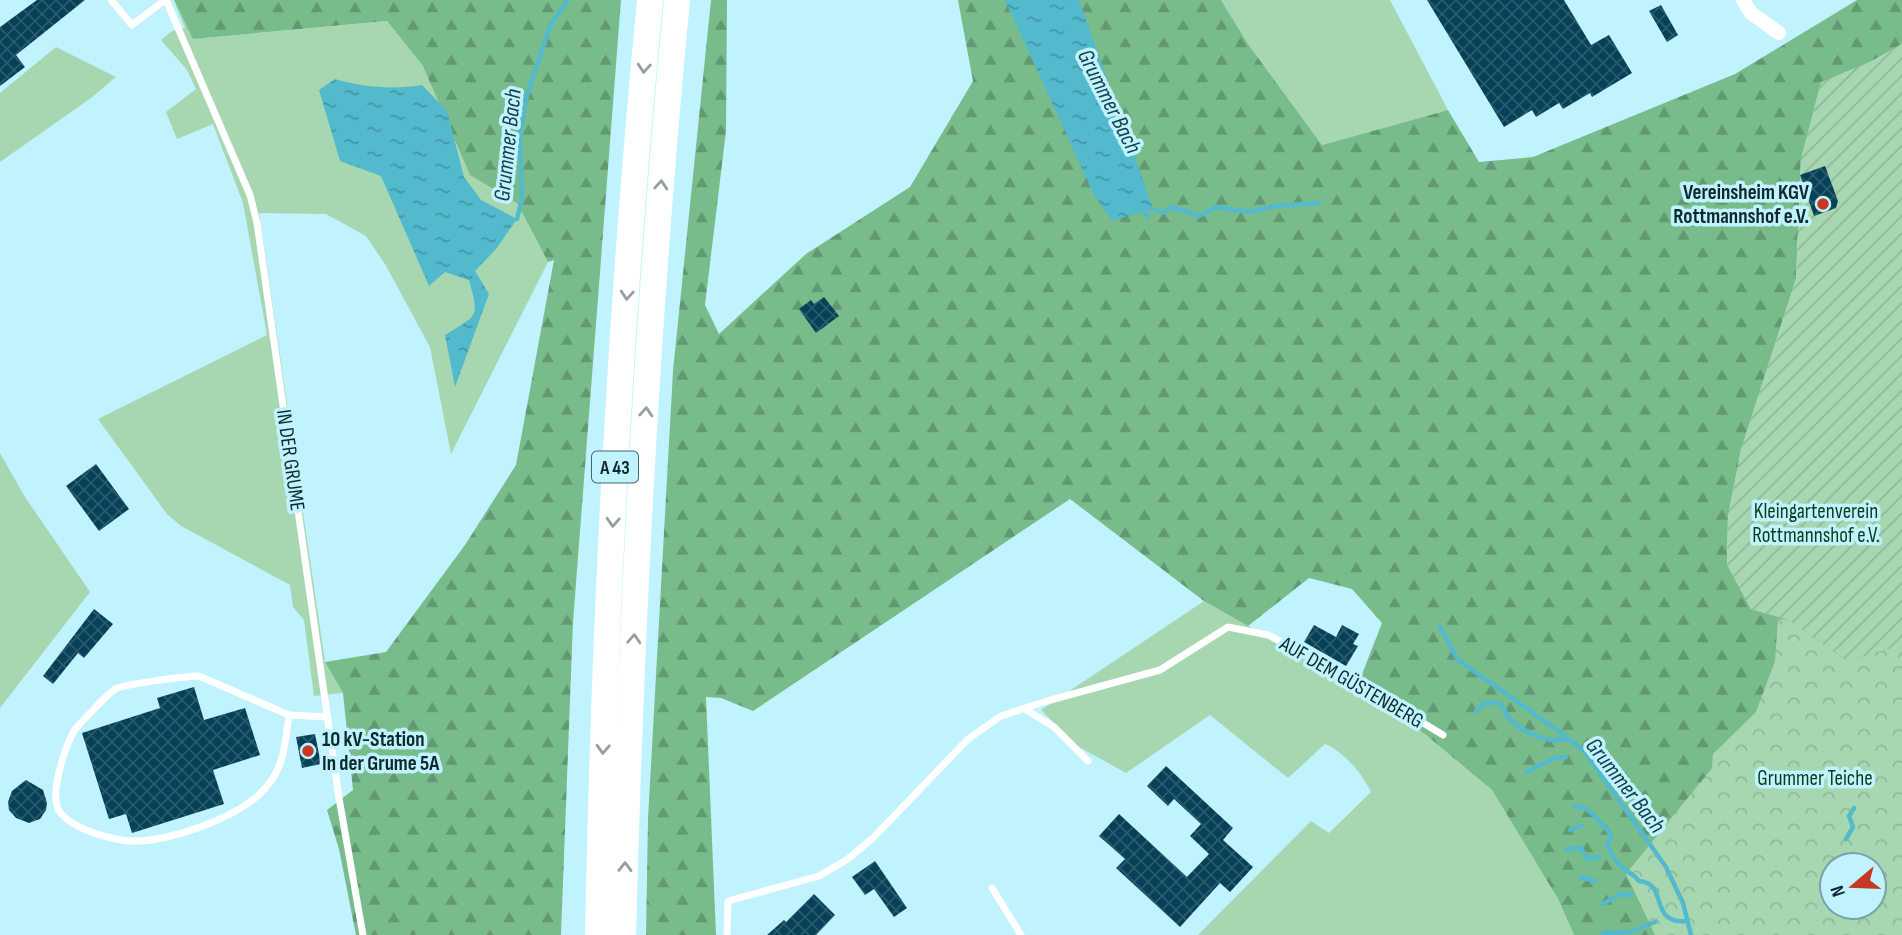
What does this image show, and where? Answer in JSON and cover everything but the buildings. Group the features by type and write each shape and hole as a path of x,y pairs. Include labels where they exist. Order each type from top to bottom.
{"highway":[{"name":"A 43","path":"598,935 601,791 618,407 650,0"},
{"name":"A 43","path":"624,935 627,791 643,446 677,0"},
{"path":"667,109 686,36 691,0"}],"street":[{"path":"1743,0 1751,13 1779,33"}],"lane":[{"path":"112,1 132,25 166,0"},
{"name":"IN DER GRUME","path":"166,0 250,195 257,223 346,843 363,935"},
{"name":"AUF DEM GÜSTENBERG","path":"727,935 728,901 819,877 848,859 874,837 968,739 1001,716 1160,670 1228,627 1268,635 1343,674 1443,735"},
{"path":"289,715 285,753 267,788 252,801 219,818 184,831 136,841 89,832 61,814 57,807 57,780 75,731 116,689 199,676 289,715 328,718"},
{"path":"1026,709 1054,727 1088,761"},
{"path":"330,735 342,733"},
{"path":"992,888 1021,935"}],"green space":[{"path":"173,0 194,39 387,21 423,66 517,203 548,262 451,454 430,347 385,264 366,236 326,214 259,213 325,662 343,693 314,696 304,620 293,607 290,585 181,526 167,514 98,419 267,335 243,203 213,124 177,139 166,112 196,89 187,70 161,40 172,31 185,28"},
{"path":"174,0 621,0 573,622 561,935 356,935 339,849 327,810 353,790 343,693 325,662 386,652 465,545 516,465 554,260 548,262 517,203 470,175 423,66 387,21 193,39"},
{"path":"711,0 727,0 726,131 705,305 719,334 806,254 910,187 973,81 958,0 1221,0 1248,44 1322,145 1448,110 1479,162 1533,157 1735,74 1857,0 1902,0 1902,44 1872,61 1801,158 1796,279 1741,450 1728,517 1727,564 1751,609 1891,648 1902,662 1902,935 1574,935 1558,899 1492,790 1426,735 1357,687 1382,623 1352,589 1309,578 1248,626 1204,601 1070,499 753,711 721,698 706,697 716,935 646,935 648,819 673,371"},
{"path":"1221,0 1390,0 1448,110 1322,145 1248,44"},
{"name":"Kleingartenverein Rottmannshof e.V.","path":"1902,44 1902,662 1891,648 1847,661 1789,620 1751,609 1727,564 1728,517 1741,450 1796,279 1801,158 1821,82 1872,61"},
{"path":"56,47 116,77 91,98 0,162 0,93"},
{"path":"0,453 25,497 90,592 0,708"},
{"path":"1204,601 1357,687 1426,735 1492,790 1558,899 1574,935 1198,935 1311,821 1329,833 1371,792 1352,764 1325,744 1288,778 1210,715 1126,773 1079,747 1041,710"},
{"name":"Grummer Teiche","path":"1778,619 1789,620 1847,661 1891,648 1902,662 1902,935 1655,935 1626,874 1712,768 1713,754 1756,712 1775,661"}],"water":[{"path":"1005,0 1079,0 1153,208 1112,221 1094,195"},
{"path":"335,79 378,87 422,85 447,111 464,177 481,200 517,219 496,249 475,271 489,294 455,387 445,335 473,315 475,309 469,280 445,272 429,286 381,176 340,161 319,90"}],"waterway":[{"name":"Grummer Bach","path":"517,219 522,198 520,132 527,95 551,24 568,0"},
{"path":"1146,207 1163,213 1172,207 1199,216 1216,207 1250,212 1275,206 1319,203"},
{"name":"Grummer Bach","path":"1140,208 1148,217"},
{"name":"Grummer Bach","path":"1440,627 1458,660 1585,752 1666,867 1683,903 1691,935"},
{"path":"1476,711 1485,703 1500,703 1509,718 1528,732 1545,739 1567,738"},
{"path":"1527,772 1554,758 1566,757"},
{"path":"1575,807 1589,811 1608,830 1611,837 1607,846 1615,859 1622,868 1654,889 1667,917 1675,921 1687,921"},
{"path":"1846,839 1853,827 1849,816 1854,808"},
{"path":"1570,830 1581,826"},
{"path":"1566,849 1581,848 1587,859 1599,857"},
{"path":"1581,877 1595,881"},
{"path":"1603,904 1620,894 1631,895"},
{"path":"1603,933 1630,932 1655,922"}],"place":[{"name":"Vereinsheim KGV Rottmannshof e.V.","path":"1823,204"},
{"name":"10 kV-Station In der Grume 5A","path":"308,751"}]}
